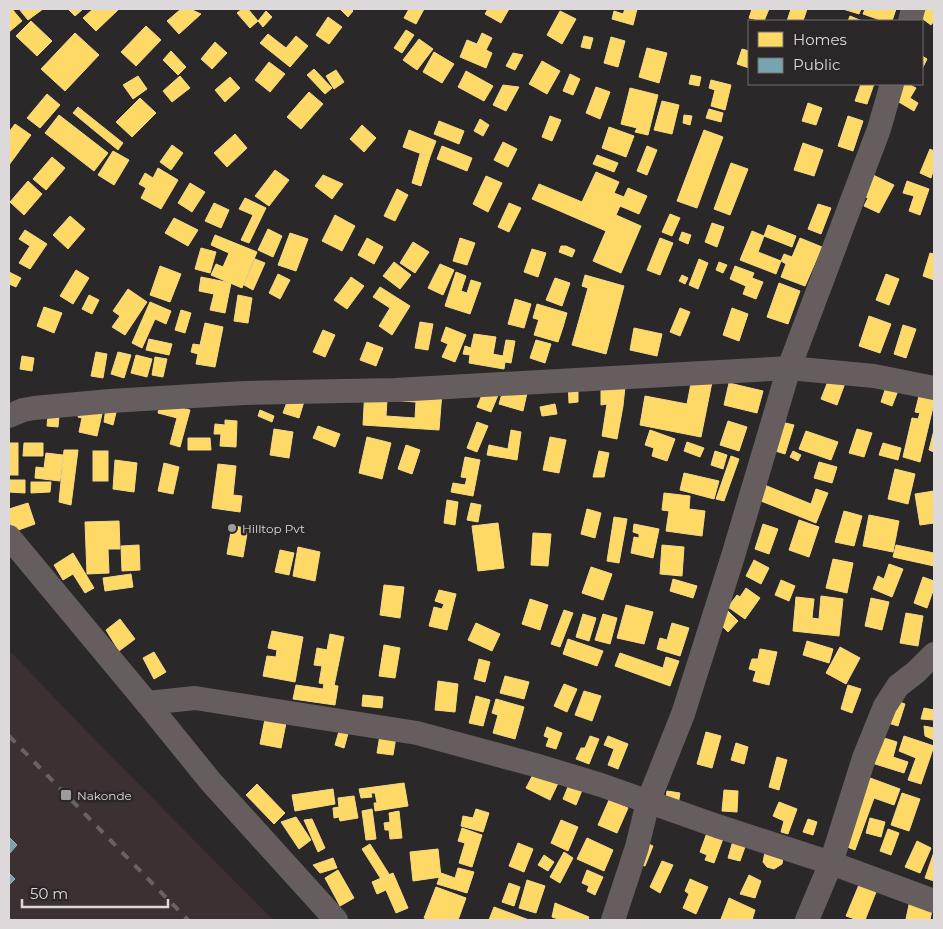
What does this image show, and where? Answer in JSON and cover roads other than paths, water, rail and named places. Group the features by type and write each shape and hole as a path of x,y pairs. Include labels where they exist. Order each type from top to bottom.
{"street":[{"path":"613,920 637,847 648,802 683,714 733,556 789,368 879,129 892,85"},
{"path":"9,416 34,408 110,400 253,393 395,390 789,368 874,376 934,388"},
{"path":"9,537 148,703 211,782 336,920"},
{"path":"808,920 831,863 864,758 885,706 898,686 934,654"},
{"path":"148,703 195,698 417,733 554,770 601,785 831,863 934,901"}],"railway":[{"path":"9,736 188,920"}],"place":[{"name":"Hilltop Pvt","path":"232,528"},
{"name":"Nakonde","path":"66,795"}]}
